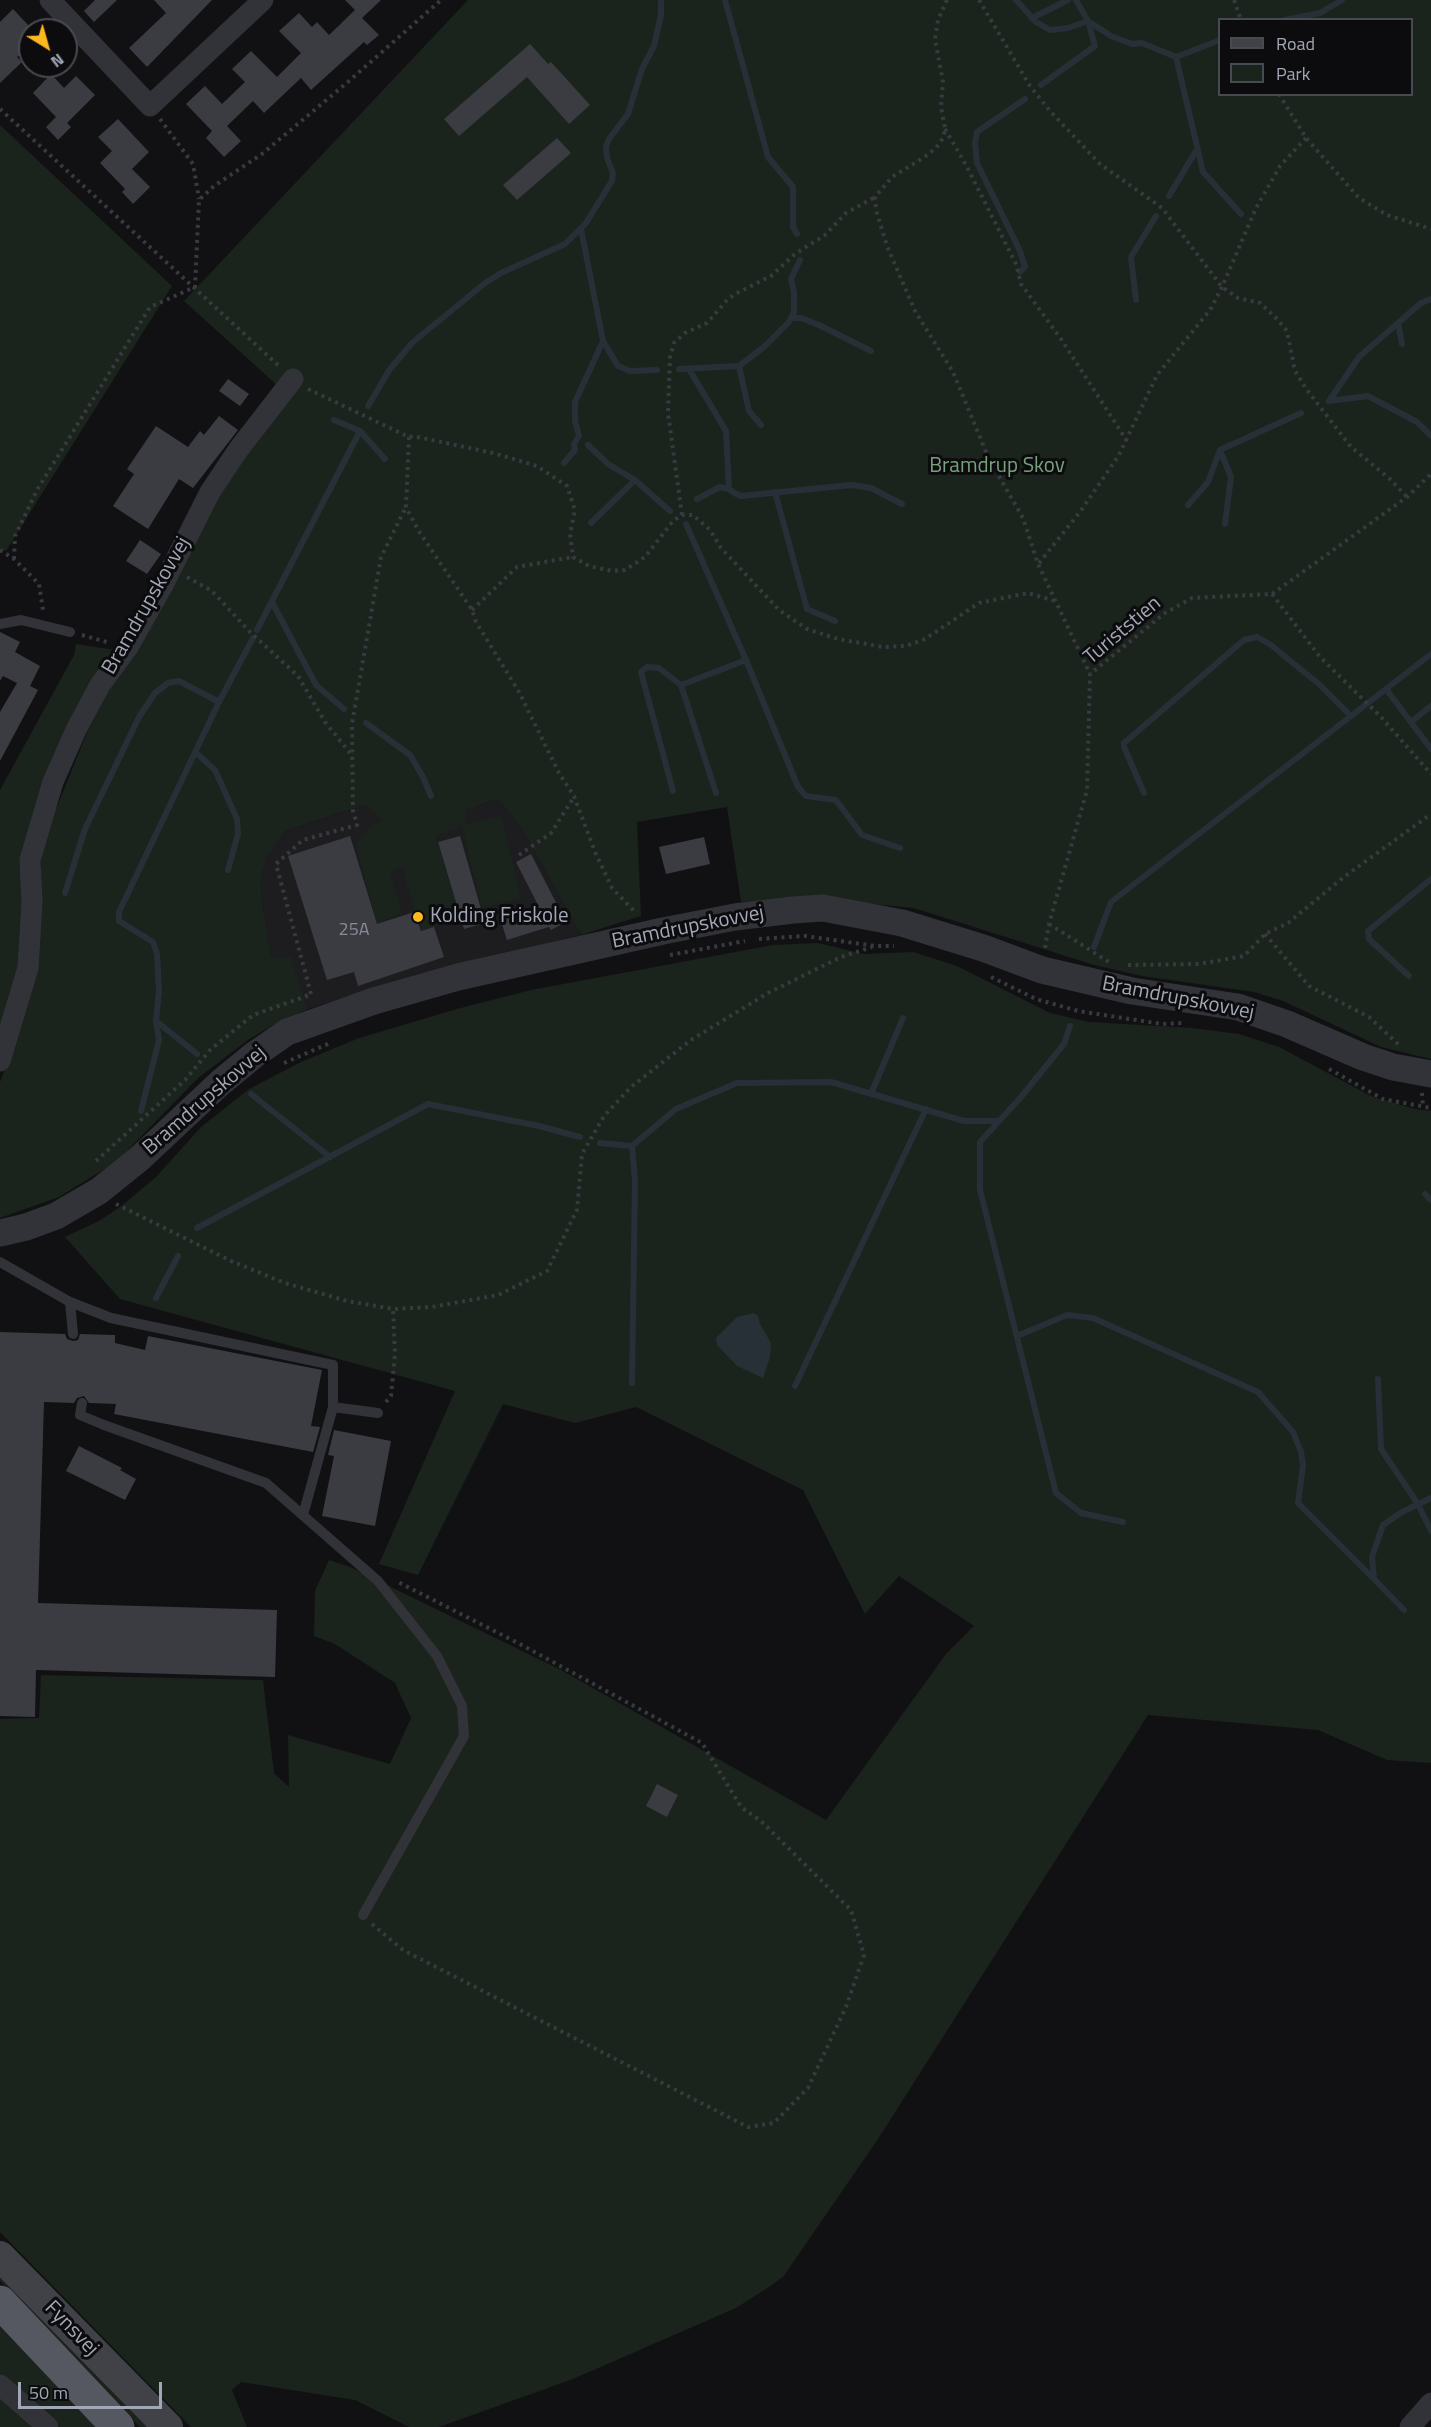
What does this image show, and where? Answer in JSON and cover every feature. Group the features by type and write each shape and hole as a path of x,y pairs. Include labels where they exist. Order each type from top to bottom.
{"highway":[{"name":"Fynsvej","path":"0,2302 118,2427"}],"main road":[{"name":"Fynsvej","path":"0,2256 168,2427"}],"street":[{"path":"50,0 150,106 263,0"},
{"name":"Bramdrupskovvej","path":"0,1061 28,968 32,903 30,860 53,782 76,730 100,685 128,647 210,492 238,450 293,380"},
{"name":"Bramdrupskovvej","path":"0,1233 26,1227 56,1215 99,1191 140,1158 220,1083 287,1032 325,1032 374,1001 458,977 662,944 735,917 823,908 902,923 983,948 1042,970 1132,991 1238,1007 1287,1023 1363,1057 1426,1073"},
{"path":"0,2385 48,2427"},
{"path":"1410,2427 1431,2403"}],"lane":[{"path":"0,624 21,620 70,632"},
{"path":"0,1262 70,1302 111,1318 333,1365 333,1407 303,1515"},
{"path":"70,1302 73,1334"},
{"path":"82,1403 80,1415 266,1483 378,1581 437,1656 462,1706 464,1736 363,1915"},
{"path":"333,1407 378,1413"}],"path":[{"path":"200,200 214,186 262,154 441,0"},
{"path":"947,0 938,20 935,39 943,82 941,107 945,128 1011,254 1021,284 1061,339 1127,441"},
{"path":"979,0 1030,86 1050,111 1100,164 1162,208 1222,287 1238,298 1260,303 1277,319 1287,331 1295,371 1307,390 1352,447 1390,479 1407,497"},
{"path":"1234,0 1240,18"},
{"path":"1280,96 1306,138 1359,198 1387,215 1431,229"},
{"path":"150,106 194,164 200,200 195,287"},
{"path":"0,109 195,287 298,385 409,438 413,436 483,451 537,466 567,486 575,510 570,534 573,556"},
{"path":"682,515 668,412 670,357 674,343 685,333 707,323 727,300 771,276 795,254 825,235 846,213 875,197 892,177 936,148 943,138 945,128"},
{"path":"1038,564 1080,512 1127,441 1157,375 1196,329 1222,287 1256,208 1280,166 1306,138"},
{"path":"875,197 876,210 887,246 915,311 953,372 989,459 1023,518 1038,564 1058,602 1090,674"},
{"path":"14,559 15,536 37,490 150,307 195,287"},
{"path":"280,1065 325,1032 311,994 276,864 303,840 357,825 353,811 352,724 381,557 406,507 409,438"},
{"path":"1431,476 1407,497 1272,594 1320,657 1381,717 1431,774"},
{"path":"99,1191 107,1200 231,1260 285,1283 347,1301 393,1309 432,1307 498,1294 548,1271 577,1210 582,1154 604,1116 631,1087 692,1040 768,993 841,957 874,946 805,936 662,944 612,888 574,796 559,773 519,692 476,622 472,610 418,530 406,507"},
{"path":"472,610 517,567 573,556 589,566 612,572 626,570 645,557 667,526 682,515 693,515 710,530 721,548 779,610 807,629 838,639 883,647 906,646 925,639 979,603 1028,592 1058,602"},
{"path":"0,550 14,559 39,584 45,626"},
{"path":"171,568 212,591 250,632 298,676 325,722 352,754"},
{"name":"Turiststien","path":"1042,970 1049,924 1087,790 1090,674 1165,613 1192,598 1272,594"},
{"path":"70,632 128,647"},
{"path":"519,855 551,833 574,796"},
{"path":"1126,965 1199,964 1244,956 1265,934 1288,922 1431,814"},
{"path":"1049,924 1115,965"},
{"path":"1265,934 1309,986 1369,1017 1426,1073"},
{"path":"93,1165 185,1080 210,1050 253,1015 311,994"},
{"path":"1036,999 1078,1011 1162,1024 1191,1023"},
{"path":"1326,1067 1383,1099 1431,1108"},
{"path":"378,1413 391,1396 395,1353 393,1309"},
{"path":"363,1915 403,1950 748,2127 774,2123 808,2088 846,2007 864,1955 851,1910 762,1822 741,1808 702,1743 518,1643 397,1582"}],"shaded area":[{"name":"Kolding Friskole","path":"493,800 501,802 526,836 581,935 420,974 308,1009 303,995 271,959 261,877 267,856 277,840 285,831 364,805 401,835"},
{"path":"754,1313 758,1316 771,1343 770,1357 763,1378 737,1366 717,1345 716,1338 737,1317"}],"green space":[{"name":"Bramdrup Skov","path":"468,0 1431,0 1431,1059 1381,1047 1283,1001 1254,992 1142,976 1094,965 914,908 821,899 741,902 727,807 637,822 641,916 581,935 526,836 501,802 493,800 465,811 465,825 501,816 521,898 482,908 462,826 435,836 461,919 421,931 402,867 390,872 402,913 377,924 356,843 374,824 383,821 364,805 285,831 267,856 261,877 262,900 271,958 290,957 308,1009 273,1025 248,1040 198,1078 127,1151 106,1168 59,1197 0,1218 0,1082 15,1045 35,960 42,844 86,735 107,693 221,488 289,396 184,301"},
{"path":"0,125 172,286 6,551 0,549"},
{"path":"76,644 116,650 33,815 20,962 0,1045 0,790 74,655"},
{"path":"818,943 864,954 913,952 957,966 1050,1013 1089,1022 1192,1028 1239,1034 1279,1047 1373,1097 1415,1109 1431,1111 1431,1763 1387,1760 1318,1730 1148,1715 878,2139 783,2277 736,2308 573,2379 439,2427 409,2427 355,2400 241,2382 232,2390 247,2427 191,2427 0,2232 0,1719 39,1718 41,1675 263,1680 274,1773 289,1787 288,1735 390,1764 411,1718 395,1683 335,1644 314,1636 315,1591 329,1560 350,1567 561,1670 826,1820 946,1654 974,1626 899,1576 865,1614 803,1490 636,1407 575,1423 503,1404 418,1575 379,1564 455,1391 120,1299 65,1237 99,1221 120,1207 156,1177 201,1127 249,1089 301,1062 359,1038 531,990 773,945"},
{"path":"0,2265 156,2427 140,2427 0,2281"},
{"path":"0,2321 96,2427 60,2427 0,2375"},
{"path":"0,2395 37,2427 0,2427"}],"building":[{"path":"95,0 117,0 94,22 84,11"},
{"path":"154,0 212,0 147,67 129,48 166,13"},
{"path":"345,0 381,0 362,18 379,35 367,45 364,42 311,90 301,78 264,113 253,101 227,126 241,141 224,157 206,138 212,131 186,104 205,86 222,104 245,82 232,69 251,51 277,77 301,53 279,31 299,13 312,27 317,22 329,35 355,10"},
{"path":"13,9 22,18 18,18 18,66 0,83 0,22"},
{"path":"530,44 548,64 551,62 590,105 569,124 527,77 459,136 444,119"},
{"path":"47,78 55,78 64,88 74,78 78,78 95,95 67,123 71,127 58,140 46,127 56,117 33,93"},
{"path":"118,119 149,152 132,169 150,187 133,204 122,192 125,189 100,163 112,151 98,137"},
{"path":"557,138 571,153 517,200 503,185"},
{"path":"228,379 249,394 240,406 219,391"},
{"path":"219,416 238,430 193,488 179,479 148,529 113,506 134,474 127,469 156,426 188,447 200,431 204,435"},
{"path":"140,540 161,554 147,574 126,561"},
{"path":"0,632 20,642 15,652 40,666 30,686 38,690 0,761 0,712 17,683 3,676 0,681"},
{"path":"350,836 377,924 414,912 421,931 434,927 444,957 358,986 354,972 327,980 288,856"},
{"path":"460,836 485,923 464,929 438,842"},
{"path":"704,837 710,864 666,874 659,847"},
{"path":"531,854 566,922 551,930 549,927 507,940 500,918 539,907 516,862"},
{"path":"0,1332 65,1334 67,1339 73,1341 78,1340 80,1334 115,1335 115,1343 145,1350 148,1336 322,1370 311,1426 320,1427 313,1452 114,1414 116,1404 89,1403 84,1396 77,1398 74,1403 44,1402 38,1603 277,1610 275,1677 36,1670 35,1717 0,1716"},
{"path":"334,1430 391,1441 375,1526 322,1516 334,1456 328,1455"},
{"path":"79,1446 122,1468 120,1470 136,1479 125,1500 66,1471"},
{"path":"657,1784 678,1795 667,1817 646,1806"}],"waterway":[{"path":"368,406 390,369 412,343 485,283 501,273 565,244 586,223 612,181 613,173 607,158 606,147 609,139 628,114 642,69 654,46 661,15 661,0"},
{"path":"725,0 768,157 793,187 793,227 797,234"},
{"path":"1016,0 1036,22 1050,30 1068,28 1088,21 1111,36 1132,44 1142,43 1176,57 1218,41"},
{"path":"1032,18 1068,0"},
{"path":"1041,85 1095,46 1088,21 1076,0"},
{"path":"1295,18 1320,13 1342,0"},
{"path":"1176,57 1203,172 1241,214"},
{"path":"1020,272 1025,267 1020,251 977,163 975,143 977,132 1025,99"},
{"path":"1169,196 1197,149"},
{"path":"1136,300 1131,257 1156,216"},
{"path":"564,463 575,450 574,444 579,436 575,421 575,402 603,341 581,229"},
{"path":"679,369 739,366 764,347 789,322 794,312 794,292 791,279 800,260"},
{"path":"1329,401 1359,357 1421,303 1431,299"},
{"path":"791,318 801,318 819,325 871,351"},
{"path":"1398,323 1402,344"},
{"path":"603,341 618,366 630,371 657,370"},
{"path":"739,366 749,411 761,425"},
{"path":"689,369 726,431 729,489 734,493 741,496 851,485 871,488 902,504"},
{"path":"1329,401 1368,396 1417,422 1431,436"},
{"path":"1188,505 1208,482 1220,450 1301,413"},
{"path":"334,420 360,431 385,459"},
{"path":"257,630 360,431"},
{"path":"588,445 608,464 635,480 670,511"},
{"path":"1220,450 1231,477 1225,524"},
{"path":"591,523 635,480"},
{"path":"697,499 720,487 729,489"},
{"path":"775,492 807,609 835,621"},
{"path":"686,524 746,660 798,787 806,796 836,800 862,835 900,848"},
{"path":"272,602 316,685 344,709"},
{"path":"1144,793 1124,743 1244,640 1257,637 1271,645 1320,685 1351,716"},
{"path":"141,1111 159,1040 156,1021 159,991 157,954 153,942 119,921 119,912 219,702 253,638"},
{"path":"1094,947 1111,902 1431,654"},
{"path":"673,791 641,672 647,667 659,668 681,685 746,660"},
{"path":"65,893 85,829 139,717 155,693 168,683 179,681 219,702"},
{"path":"681,685 716,793"},
{"path":"1386,689 1431,749"},
{"path":"1411,722 1431,706"},
{"path":"366,723 410,755 431,796"},
{"path":"196,753 215,770 237,819 238,834 228,870"},
{"path":"1409,976 1369,939 1368,931 1431,879"},
{"path":"871,1094 903,1018"},
{"path":"156,1021 197,1054"},
{"path":"1070,1026 1064,1044 1021,1097 980,1142 980,1190 1056,1493 1081,1513 1123,1522"},
{"path":"632,1383 635,1181 632,1146 676,1109 737,1083 831,1082 964,1121 999,1121"},
{"path":"251,1094 330,1157"},
{"path":"197,1228 428,1104 539,1126 580,1137"},
{"path":"795,1386 926,1109"},
{"path":"600,1143 632,1146"},
{"path":"1425,1194 1431,1200"},
{"path":"156,1298 178,1256"},
{"path":"1017,1336 1067,1315 1093,1318 1258,1392 1293,1432 1301,1452 1303,1465 1298,1503 1374,1579"},
{"path":"1378,1379 1381,1449 1418,1504 1431,1531"},
{"path":"1404,1610 1374,1579 1372,1557 1383,1525 1402,1512 1431,1498"}],"place":[{"name":"Kolding Friskole","path":"418,917"}]}
